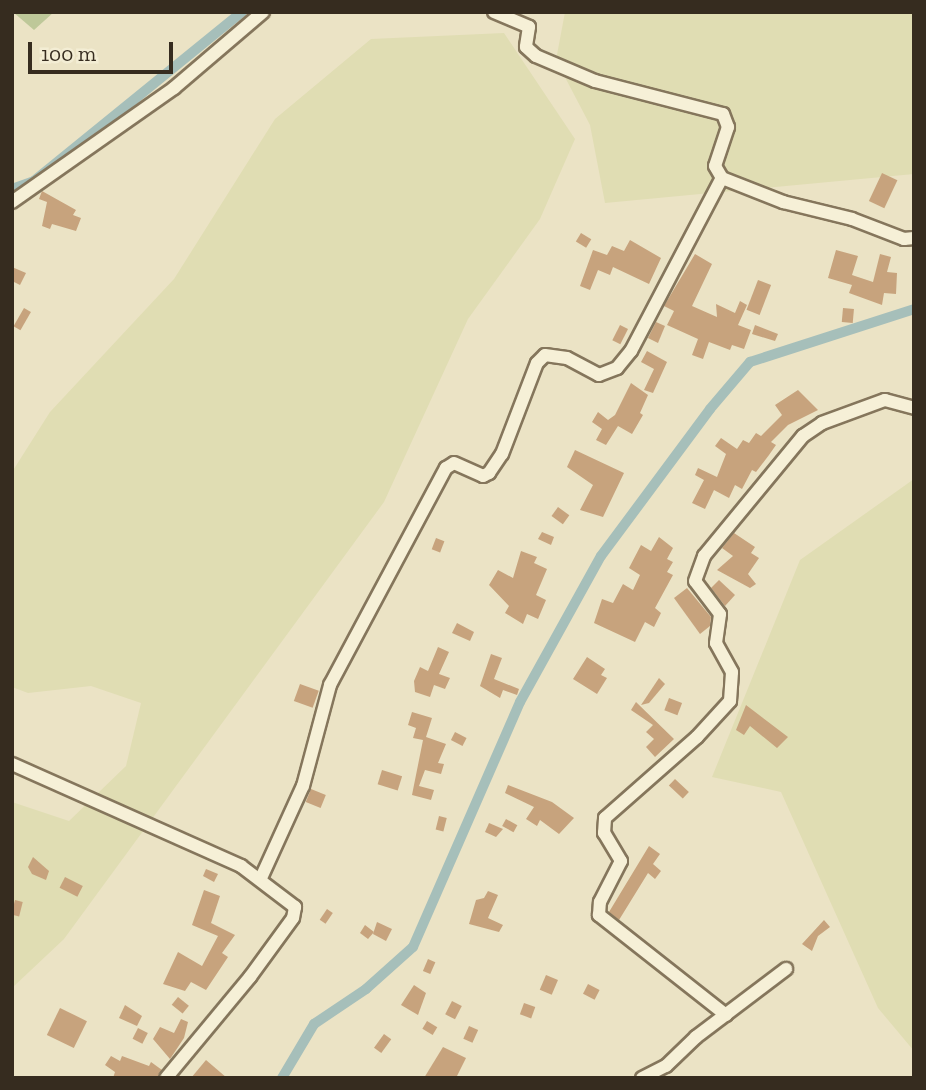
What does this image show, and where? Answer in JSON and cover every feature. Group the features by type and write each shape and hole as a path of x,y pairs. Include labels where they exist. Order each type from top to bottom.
{"street":[{"path":"12,202 174,88 263,12"},
{"path":"494,12 529,27 526,47 536,56 595,81 723,114 728,127 715,166 722,178 800,207 852,219 904,239 914,238"},
{"path":"261,878 303,786 330,685 446,468 454,463 483,476 489,473 502,454 537,363 545,355 567,358 599,375 617,368 631,351 722,178"},
{"path":"726,1015 599,915 600,902 621,861 604,833 605,818 697,737 730,701 732,673 716,643 720,614 695,581 704,556 803,436 822,423 885,400 914,408"},
{"path":"12,764 165,829 261,878 295,907 293,918 166,1078"},
{"path":"642,1078 666,1066 726,1015 786,970"}],"shaded area":[{"path":"565,12 914,12 914,174 605,203 590,125 556,60"},
{"path":"504,33 575,139 540,219 468,319 384,502 64,939 12,988 12,802 69,821 126,766 141,703 91,686 28,693 12,687 12,472 50,412 174,279 275,119 371,39"},
{"path":"914,479 914,1051 878,1008 781,792 712,777 800,560"}],"green space":[{"path":"13,12 54,12 34,30"}],"building":[{"path":"882,173 897,180 884,208 869,201"},
{"path":"42,191 76,210 73,215 81,218 76,231 52,224 50,229 42,226 47,202 39,199"},
{"path":"581,233 591,239 586,248 576,242"},
{"path":"630,240 661,258 649,284 613,267 610,275 598,270 590,290 580,286 593,250 607,255 612,246 624,251"},
{"path":"836,250 858,256 852,275 873,282 880,254 891,257 887,272 897,273 896,294 884,293 882,305 849,293 852,285 828,278"},
{"path":"695,254 712,264 692,306 717,317 716,304 735,313 740,301 747,305 738,325 751,330 744,349 732,345 730,350 709,342 703,359 692,355 698,339 667,325 674,311 664,306"},
{"path":"12,267 26,273 20,285 12,281"},
{"path":"758,280 771,285 760,315 747,310"},
{"path":"24,308 31,312 20,330 14,326"},
{"path":"843,308 854,309 853,323 842,322"},
{"path":"656,322 665,326 658,343 648,338"},
{"path":"620,325 628,329 620,344 612,340"},
{"path":"755,325 778,334 775,341 752,334"},
{"path":"647,351 667,362 653,393 644,390 654,369 641,362"},
{"path":"631,383 648,395 640,413 643,415 632,434 618,426 606,445 596,440 602,429 592,422 598,412 608,420 615,415"},
{"path":"798,390 818,410 788,425 771,442 776,445 756,472 752,470 742,489 735,485 729,498 714,490 705,509 692,503 704,480 695,475 698,468 717,477 726,454 715,446 721,438 737,449 743,440 749,443 756,433 761,436 782,415 775,405"},
{"path":"575,450 624,473 603,517 580,510 593,485 567,467"},
{"path":"558,507 569,515 563,524 552,516"},
{"path":"542,532 554,537 551,545 538,539"},
{"path":"734,533 755,547 751,553 759,558 748,574 756,584 750,588 717,570 733,556 722,548"},
{"path":"659,537 673,548 667,559 673,562 667,572 673,575 655,608 661,613 654,627 645,622 635,642 594,623 602,599 613,603 623,584 633,590 640,575 629,568 641,545 651,551"},
{"path":"436,538 444,541 440,552 432,549"},
{"path":"521,551 537,557 534,563 547,569 536,595 546,600 538,619 527,614 523,624 505,613 509,606 489,585 498,570 513,578"},
{"path":"719,580 735,595 725,606 711,588"},
{"path":"687,588 711,617 710,626 700,634 674,598"},
{"path":"457,623 474,632 470,641 452,633"},
{"path":"438,647 449,652 439,674 450,678 445,689 434,685 430,697 415,692 414,681 420,667 428,671"},
{"path":"491,654 502,658 494,679 519,689 517,695 503,690 500,698 480,686"},
{"path":"587,657 605,669 601,675 607,678 597,694 573,679"},
{"path":"659,678 665,684 649,703 641,705"},
{"path":"300,684 319,691 313,708 294,701"},
{"path":"669,698 682,703 677,715 664,710"},
{"path":"636,702 674,739 655,757 646,747 654,739 646,732 653,725 631,710"},
{"path":"746,705 788,737 777,748 750,726 744,735 736,730"},
{"path":"412,712 432,718 426,737 446,744 438,763 444,764 441,774 425,770 419,786 434,790 431,800 412,795 423,740 413,738 416,728 408,725"},
{"path":"455,732 467,738 462,746 451,740"},
{"path":"382,770 402,776 398,790 378,784"},
{"path":"675,779 689,792 683,799 669,786"},
{"path":"508,785 552,802 574,818 559,834 540,820 537,826 526,819 534,807 505,793"},
{"path":"311,789 326,795 321,808 306,802"},
{"path":"439,816 447,818 443,832 436,830"},
{"path":"506,819 517,825 513,832 502,826"},
{"path":"489,823 503,829 496,837 485,832"},
{"path":"649,846 660,854 653,864 661,871 655,879 648,873 619,920 609,912"},
{"path":"33,857 49,871 46,880 32,874 28,867"},
{"path":"206,869 218,874 214,882 203,876"},
{"path":"65,877 83,886 77,897 60,888"},
{"path":"204,890 220,896 211,923 235,935 222,953 228,957 206,990 191,982 185,991 163,984 178,952 202,966 218,936 192,925"},
{"path":"488,891 498,895 488,918 503,925 499,932 469,924 476,900 484,898"},
{"path":"15,900 23,902 19,916 12,915"},
{"path":"327,909 333,913 326,924 320,920"},
{"path":"824,920 830,927 818,936 812,951 802,944"},
{"path":"377,922 392,929 386,941 373,934"},
{"path":"365,925 374,932 368,939 360,933"},
{"path":"428,959 435,962 430,974 423,971"},
{"path":"546,975 558,980 552,995 540,990"},
{"path":"588,984 600,990 595,1000 583,994"},
{"path":"414,985 426,993 418,1015 401,1005"},
{"path":"178,997 189,1006 183,1014 172,1005"},
{"path":"452,1001 462,1006 455,1019 445,1014"},
{"path":"524,1003 535,1007 531,1018 520,1014"},
{"path":"125,1005 142,1016 137,1026 119,1018"},
{"path":"60,1008 87,1021 74,1048 47,1035"},
{"path":"181,1019 188,1022 184,1038 170,1059 153,1039 160,1027 174,1033"},
{"path":"427,1021 437,1027 433,1035 422,1029"},
{"path":"469,1026 478,1030 472,1043 463,1039"},
{"path":"138,1028 148,1033 142,1044 133,1039"},
{"path":"384,1034 391,1039 381,1053 374,1048"},
{"path":"443,1047 466,1058 456,1078 424,1078"},
{"path":"111,1056 120,1061 122,1056 149,1066 151,1062 162,1070 157,1078 113,1078 115,1072 105,1065"},
{"path":"206,1060 227,1078 191,1078"}],"waterway":[{"path":"12,189 34,181 242,12"},
{"path":"282,1078 314,1024 366,989 413,947 520,702 601,556 710,409 750,362 914,309"}]}
